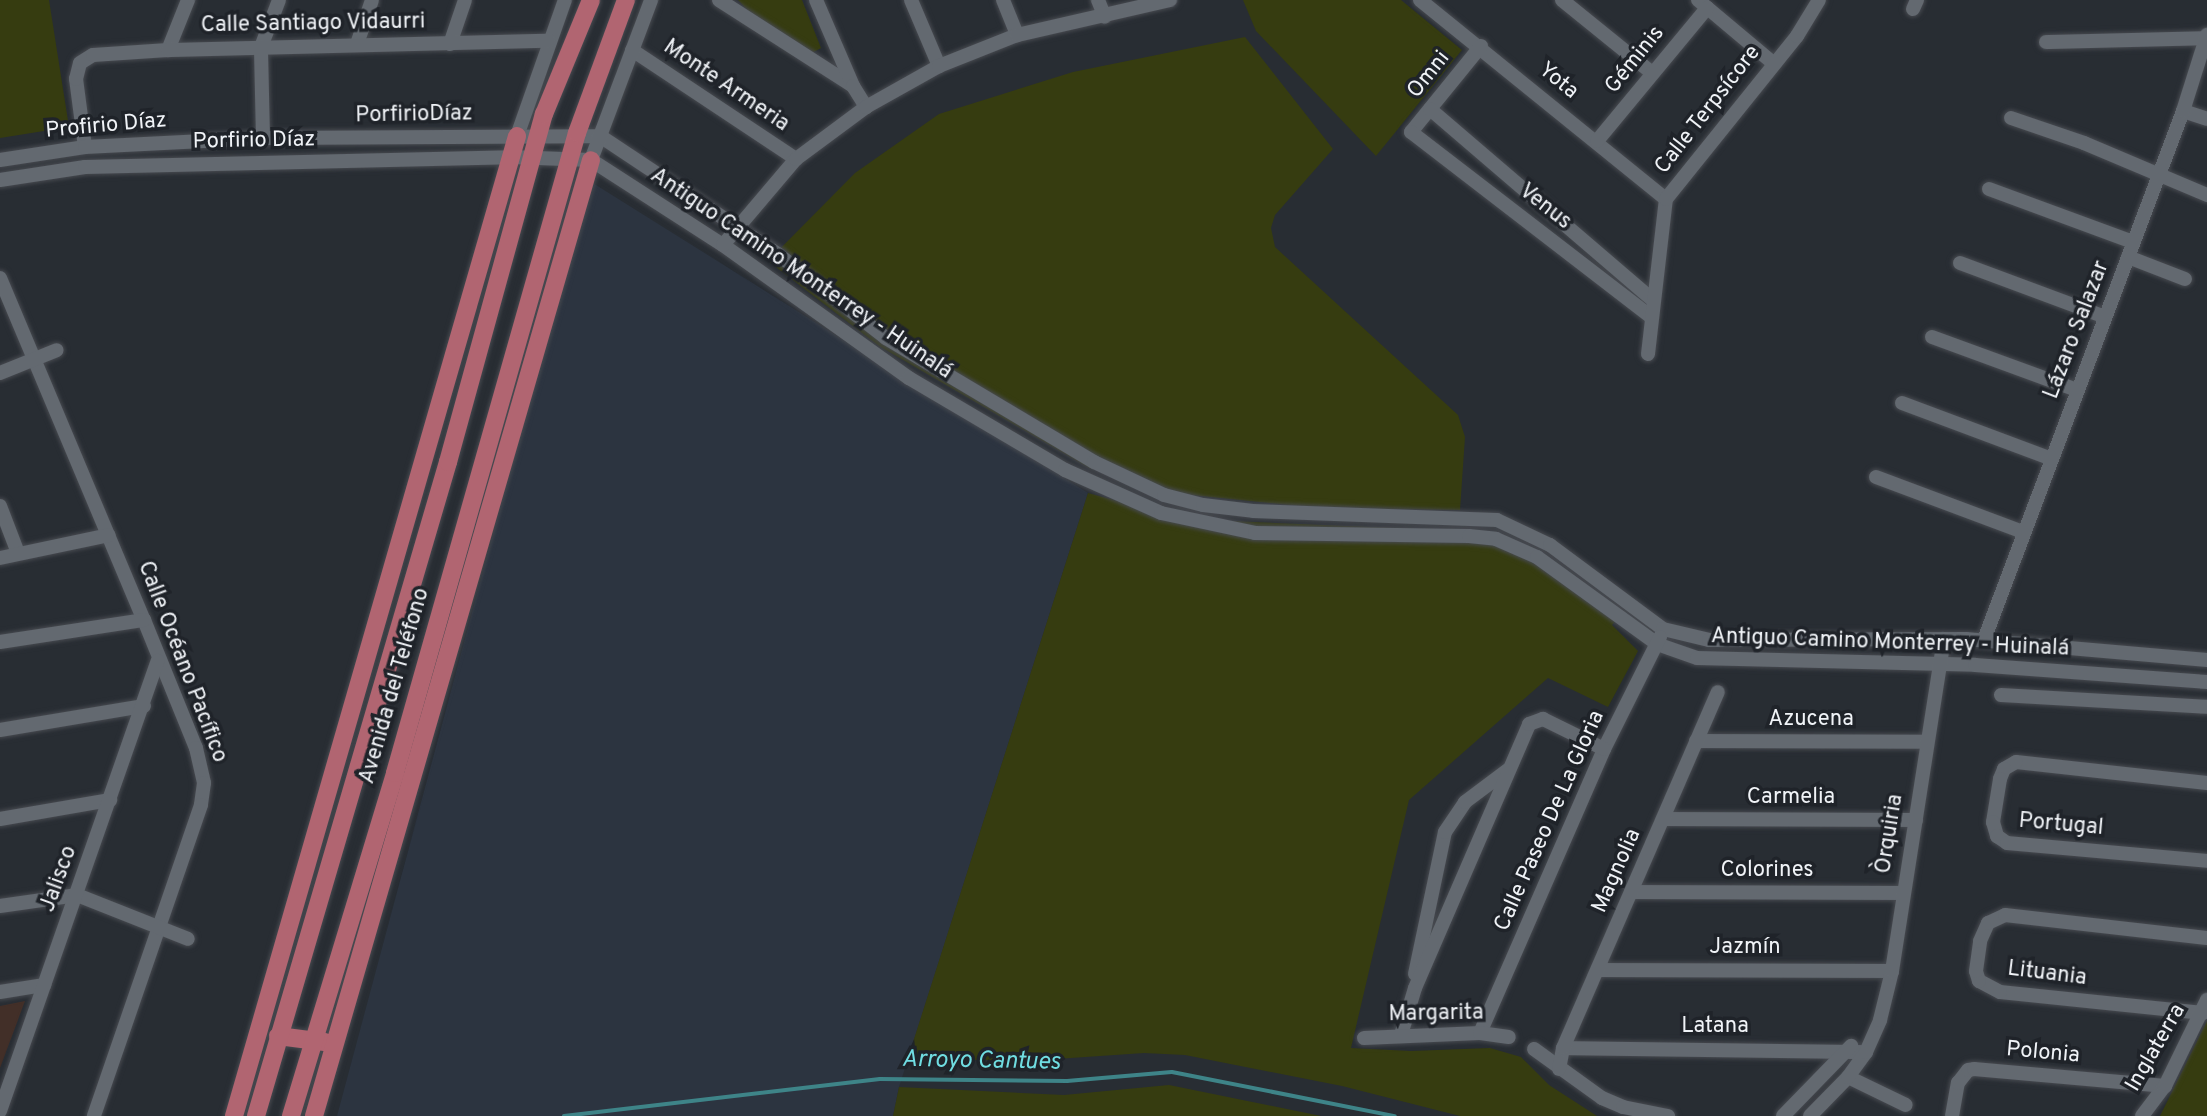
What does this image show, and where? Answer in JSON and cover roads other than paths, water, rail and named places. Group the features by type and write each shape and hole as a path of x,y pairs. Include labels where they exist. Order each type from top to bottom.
{"main road":[{"path":"256,1116 435,508 531,157 591,0"},
{"path":"570,159 626,0"},
{"path":"234,1116 517,136"},
{"name":"Avenida del Teléfono","path":"291,1116 570,159"},
{"path":"314,1116 591,160"},
{"path":"494,425 514,432"},
{"path":"413,503 435,508"},
{"path":"278,1036 335,1043"}],"street":[{"path":"168,50 188,0"},
{"path":"263,138 261,47 279,0"},
{"path":"357,44 372,0"},
{"path":"450,44 465,0"},
{"path":"517,136 565,0"},
{"path":"510,157 591,160 651,0"},
{"path":"719,0 853,86"},
{"path":"816,0 853,86 866,107"},
{"path":"911,0 939,66"},
{"path":"1003,0 1017,35"},
{"path":"1098,0 1105,17"},
{"path":"723,245 796,159 866,107 939,66 1017,35 1170,0"},
{"name":"Yota","path":"1420,0 1481,46 1666,199"},
{"path":"1562,0 1652,73"},
{"name":"Calle Terpsícore","path":"1648,354 1666,199 1772,62 1797,36 1819,0"},
{"path":"1702,4 1772,62"},
{"name":"Géminis","path":"1597,141 1702,4"},
{"path":"2046,42 2207,37"},
{"name":"Lázaro Salazar","path":"1984,640 2183,111 2207,37"},
{"name":"Calle Santiago Vidaurri","path":"85,147 76,79 80,63 93,55 357,44 549,41"},
{"name":"Omni","path":"1411,132 1481,46"},
{"name":"Monte Armeria","path":"632,50 796,159"},
{"name":"Venus","path":"1430,109 1653,300"},
{"path":"2183,111 2207,119"},
{"path":"2011,118 2207,195"},
{"name":"Venus","path":"1411,132 1651,317"},
{"name":"PorfirioDíaz","path":"263,138 577,133 600,136"},
{"name":"Antiguo Camino Monterrey - Huinalá","path":"600,136 738,227 886,338 1134,483 1203,505 1253,511 1497,520 1550,545 1663,629 1709,640 1984,640 2200,659"},
{"name":"Profirio Díaz","path":"0,160 85,147 263,138"},
{"name":"Porfirio Díaz","path":"0,180 85,167 510,157"},
{"name":"Antiguo Camino Monterrey - Huinalá","path":"591,160 723,245 909,378 1106,490 1175,517 1255,533 1496,539 1537,557 1657,644 1697,658 1938,665 2207,682"},
{"path":"1989,189 2133,242"},
{"path":"2128,257 2185,279"},
{"path":"1960,263 2105,317"},
{"name":"Calle Océano Pacífico","path":"0,278 196,748 204,783 201,805 94,1116"},
{"path":"1932,337 2077,390"},
{"path":"0,373 57,350"},
{"path":"1902,403 2052,459"},
{"path":"1876,477 2023,532"},
{"path":"0,506 18,553"},
{"path":"0,558 109,535"},
{"path":"0,642 144,620"},
{"name":"Calle Paseo De La Gloria","path":"1480,1033 1604,749 1663,629"},
{"name":"Òrquiria","path":"1810,1116 1848,1077 1866,1052 1880,1020 1892,971 1944,639"},
{"path":"1737,661 1733,651 1739,641"},
{"path":"2191,681 2200,659"},
{"name":"Jalisco","path":"0,1111 158,661"},
{"name":"Magnolia","path":"1559,1069 1563,1048 1718,692"},
{"path":"2001,695 2207,707"},
{"path":"0,730 144,706"},
{"path":"1401,1035 1415,988 1529,724 1537,718 1604,749"},
{"name":"Azucena","path":"1696,741 1926,742"},
{"name":"Portugal","path":"2207,783 2016,762 2009,764 2000,779 1993,822 1997,836 2007,843 2207,861"},
{"path":"1415,988 1420,941 1445,832 1465,802 1508,770"},
{"path":"0,819 110,800"},
{"name":"Carmelia","path":"1665,819 1916,820"},
{"name":"Colorines","path":"1631,892 1903,893"},
{"path":"0,906 77,895 188,939"},
{"name":"Lituania","path":"2205,1007 2000,992 1979,981 1976,971 1980,941 1988,923 2005,915 2207,938"},
{"name":"Jazmín","path":"1598,970 1892,971"},
{"path":"0,992 44,985"},
{"name":"Inglaterra","path":"2142,1116 2165,1086 2205,1007"},
{"name":"Margarita","path":"1364,1038 1480,1033 1509,1037"},
{"path":"1783,1116 1847,1049 1872,1034"},
{"name":"Latana","path":"1563,1048 1847,1049 1866,1052"},
{"path":"1534,1049 1612,1103 1668,1116"},
{"name":"Polonia","path":"1952,1116 1958,1083 1968,1070 1974,1069 2165,1086"},
{"path":"1848,1077 1906,1105"}],"waterway":[{"name":"Arroyo Cantues","path":"564,1116 880,1079 1067,1081 1172,1072 1395,1116"}]}
